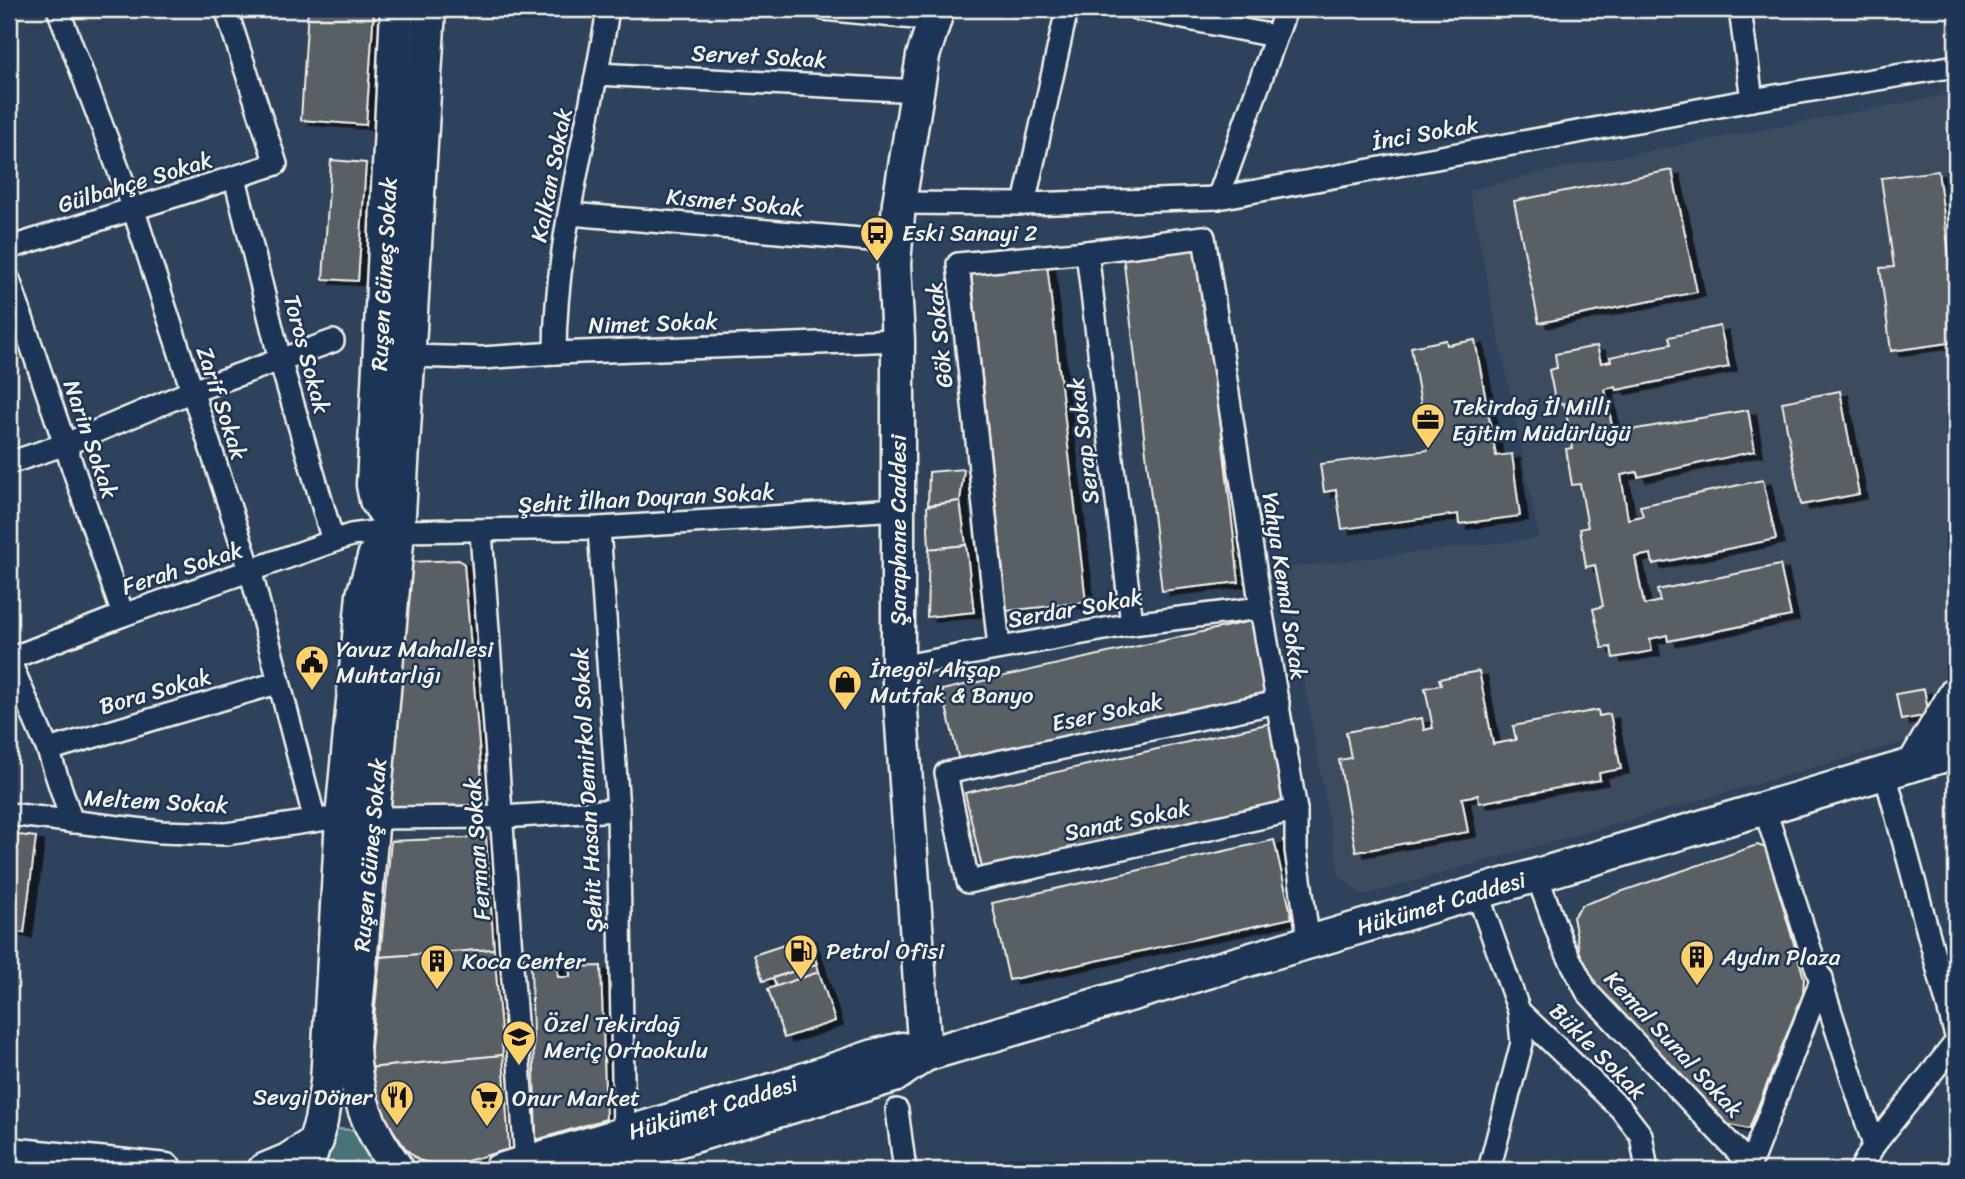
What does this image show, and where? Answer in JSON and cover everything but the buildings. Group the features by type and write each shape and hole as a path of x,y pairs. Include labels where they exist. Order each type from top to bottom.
{"street":[{"name":"Zarif Sokak","path":"58,9 134,211 190,392 251,573 277,683 343,819"},
{"name":"Gülbahçe Sokak","path":"9,248 134,211 276,164 226,9"},
{"name":"Ruşen Güneş Sokak","path":"386,532 373,485 397,9"},
{"name":"Ruşen Güneş Sokak","path":"306,1170 317,1141 327,1082 343,819 409,356 429,9"},
{"name":"Kalkan Sokak","path":"555,353 558,272 598,74 608,9"},
{"path":"824,9 936,14"},
{"path":"1024,204 1067,9"},
{"path":"1139,9 1274,36"},
{"path":"1218,198 1274,36 1286,9"},
{"path":"1740,9 1752,100"},
{"name":"Şaraphane Caddesi","path":"925,1055 898,667 898,340 895,242 923,56 936,14"},
{"name":"İnci Sokak","path":"900,203 1024,204 1218,198 1752,100 1956,66"},
{"name":"Servet Sokak","path":"598,74 918,91"},
{"name":"Toros Sokak","path":"235,178 280,360 333,541"},
{"name":"Kısmet Sokak","path":"570,214 895,242"},
{"name":"Gök Sokak","path":"999,648 958,264 1205,237"},
{"name":"Yahya Kemal Sokak","path":"1205,237 1261,608 1296,810 1296,850 1309,944"},
{"name":"Serap Sokak","path":"1087,252 1132,624"},
{"name":"Narin Sokak","path":"9,280 123,615"},
{"name":"Nimet Sokak","path":"409,356 482,358 898,340"},
{"path":"9,463 66,444 190,392 334,341"},
{"name":"Şehit İlhan Doyran Sokak","path":"386,532 599,528 897,509"},
{"name":"Şehit Hasan Demirkol Sokak","path":"599,528 618,810 624,1133"},
{"name":"Ferah Sokak","path":"9,660 123,615 251,573 333,541 386,532"},
{"name":"Ferman Sokak","path":"481,532 501,817 513,1166"},
{"name":"Serdar Sokak","path":"898,667 1132,624 1261,608"},
{"path":"9,660 48,750 72,822"},
{"name":"Bora Sokak","path":"48,750 277,683"},
{"path":"1956,693 1900,769 1956,1036"},
{"name":"Eser Sokak","path":"968,882 946,773 1278,702"},
{"name":"Hükümet Caddesi","path":"580,1170 782,1099 892,1052 915,1050 925,1055 1956,752"},
{"path":"1764,807 1822,978 1874,1145"},
{"name":"Meltem Sokak","path":"9,814 161,832 226,834 343,819 501,817 618,810"},
{"name":"Sanat Sokak","path":"968,882 1296,810"},
{"name":"Ruşen Güneş Sokak","path":"343,819 353,1075 359,1103 398,1170"},
{"name":"Kemal Sunal Sokak","path":"1537,876 1562,944 1587,992 1749,1168"},
{"path":"1478,894 1519,1011 1522,1042 1489,1170"},
{"path":"1749,1168 1822,978"},
{"name":"Bükle Sokak","path":"1519,1011 1621,1109 1641,1135 1646,1164 1644,1170"},
{"path":"1860,1170 1874,1145 1956,1042"},
{"name":"Hükümet Caddesi","path":"513,1166 624,1133 782,1099"},
{"path":"897,1110 905,1170"},
{"path":"264,1170 288,1160 317,1141"},
{"path":"9,1154 166,1170"}],"shaded area":[{"path":"1956,93 1956,662 1918,738 1362,896 1339,875 1283,568 1539,538 1469,190 1575,165"}],"green space":[{"path":"334,1129 359,1130 385,1170 324,1170"}],"place":[{"name":"Eski Sanayi 2","path":"877,263"},
{"name":"Tekirdağ İl Milli Eğitim Müdürlüğü","path":"1428,450"},
{"name":"Yavuz Mahallesi Muhtarlığı","path":"312,692"},
{"name":"İnegöl Ahşap Mutfak & Banyo","path":"845,712"},
{"name":"Petrol Ofisi","path":"801,981"},
{"name":"Aydın Plaza","path":"1697,987"},
{"name":"Koca Center","path":"437,991"},
{"name":"Özel Tekirdağ Meriç Ortaokulu","path":"519,1067"},
{"name":"Sevgi Döner","path":"397,1127"},
{"name":"Onur Market","path":"487,1128"}]}
